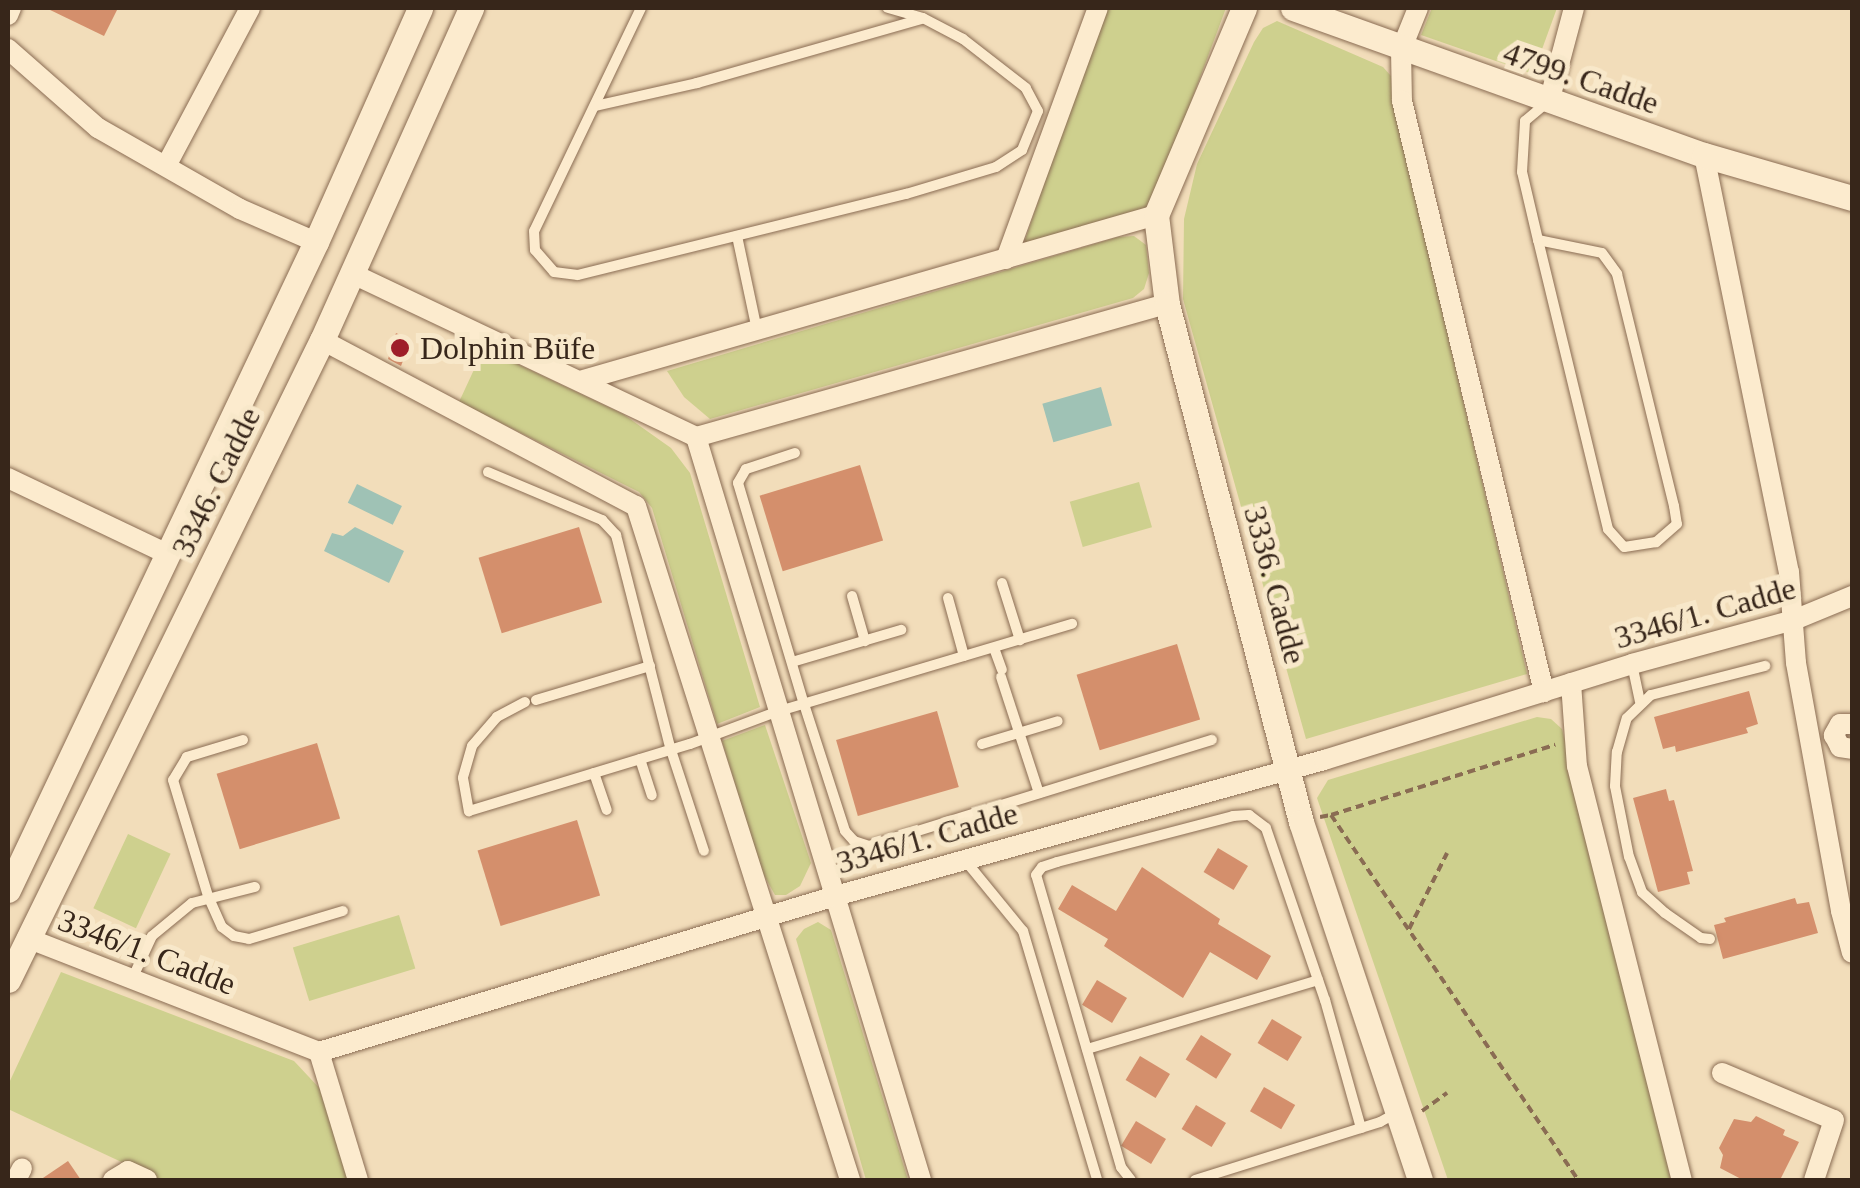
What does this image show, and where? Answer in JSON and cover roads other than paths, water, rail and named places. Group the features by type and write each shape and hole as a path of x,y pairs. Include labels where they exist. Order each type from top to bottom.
{"street":[{"path":"8,15 11,8"},
{"path":"166,166 250,8"},
{"name":"3346. Cadde","path":"8,890 316,242 420,8"},
{"name":"3346. Cadde","path":"8,980 322,340 472,8"},
{"path":"1006,259 1098,8"},
{"path":"582,380 1156,215 1244,8"},
{"name":"4799. Cadde","path":"1292,8 1704,155 1852,198"},
{"path":"1418,8 1401,50 1402,100 1544,692"},
{"path":"1548,102 1574,8"},
{"path":"8,49 98,128 240,209 316,242"},
{"path":"1704,155 1790,572 1800,682 1841,912 1852,953"},
{"name":"3336. Cadde","path":"1156,215 1167,304 1301,822 1420,1180"},
{"path":"353,274 696,437 1167,304"},
{"path":"322,340 636,506 770,917 850,1180"},
{"path":"696,437 776,712 921,1180"},
{"path":"8,478 167,554"},
{"name":"3346/1. Cadde","path":"27,938 319,1052 832,896 1794,620 1852,596"},
{"path":"1572,684 1574,738 1682,1180"},
{"path":"1852,724 1838,725 1834,737 1840,747 1852,750"},
{"path":"319,1052 358,1180"},
{"path":"1722,1073 1834,1120 1814,1180"},
{"path":"113,1180 128,1171 148,1180"}],"lane":[{"path":"641,8 534,232 540,262 554,272 578,275 942,184 996,167 1022,150 1038,110 1026,88 963,39 922,18 887,8"},
{"path":"594,106 698,83 922,18"},
{"path":"1538,240 1602,254 1618,274 1677,524 1656,542 1624,547 1608,529 1538,240 1520,151 1524,120 1548,102"},
{"path":"737,236 757,330"},
{"path":"795,453 746,469 738,484 845,831 861,844 1212,740"},
{"path":"488,472 596,516 613,529 671,750 704,851"},
{"path":"1002,582 1020,640"},
{"path":"852,596 865,640"},
{"path":"948,598 964,656"},
{"path":"650,666 530,701 487,725 472,746 462,778 469,811 671,750 776,712 1072,624"},
{"path":"792,662 901,630"},
{"path":"994,648 1038,794"},
{"path":"1632,664 1640,701"},
{"path":"1710,939 1701,938 1642,892 1629,857 1615,769 1626,718 1640,701 1765,666"},
{"path":"982,744 1058,720"},
{"path":"243,740 187,757 174,780 208,896 222,927 241,939 342,911"},
{"path":"640,759 652,796"},
{"path":"594,773 606,810"},
{"path":"1131,1180 1122,1167 1036,875 1042,867 1057,862 1249,814 1266,828 1318,980 1361,1128"},
{"path":"963,858 1023,931 1096,1180"},
{"path":"132,978 152,936 192,903 256,887"},
{"path":"1087,1049 1318,980"},
{"path":"1195,1180 1401,1118"}],"place":[{"name":"Dolphin Büfe","path":"400,348"}]}
